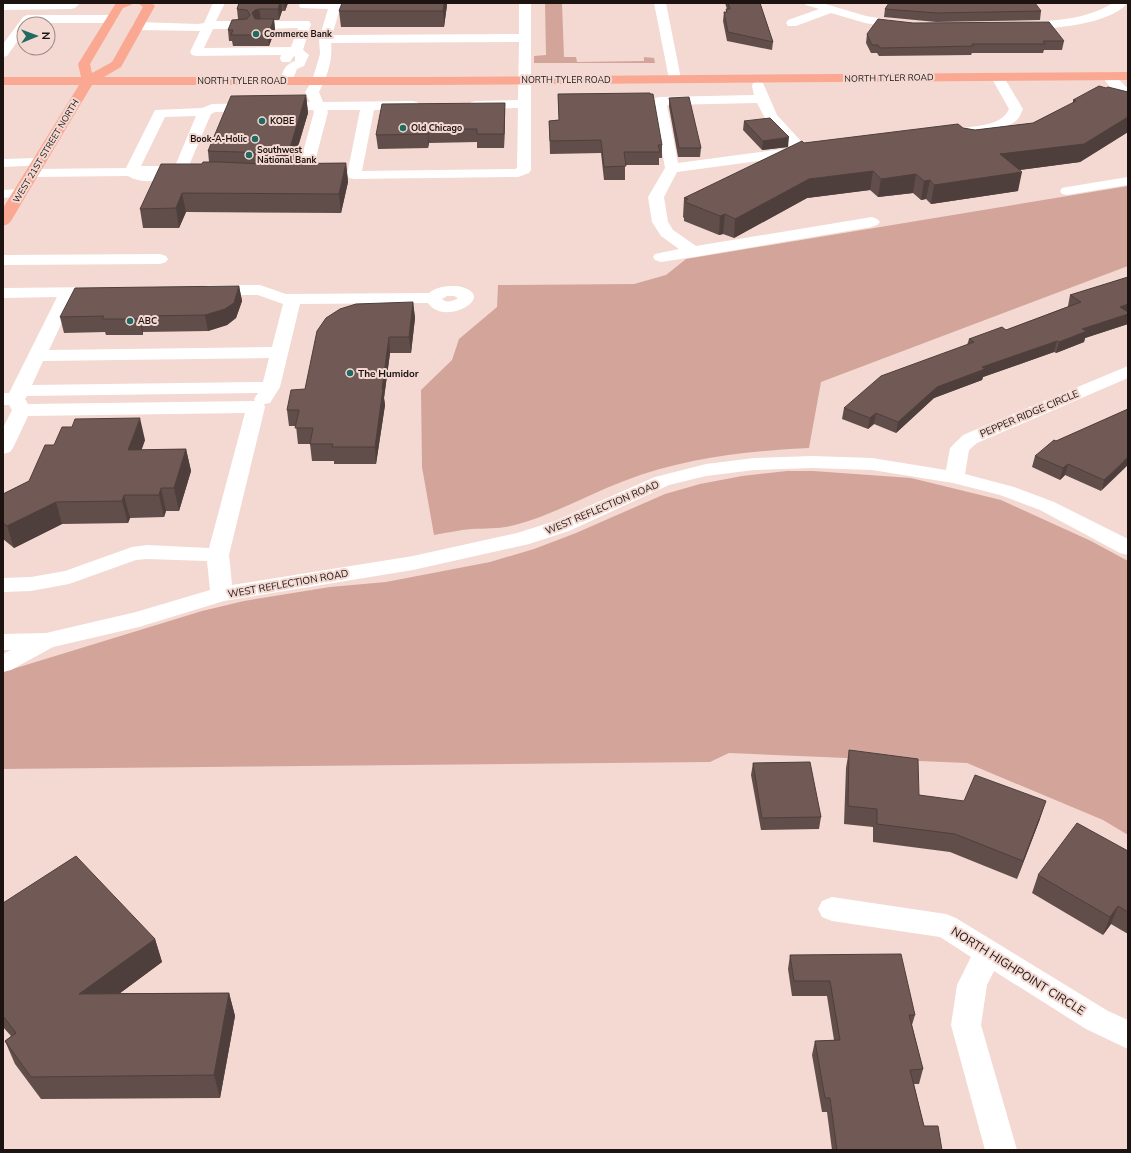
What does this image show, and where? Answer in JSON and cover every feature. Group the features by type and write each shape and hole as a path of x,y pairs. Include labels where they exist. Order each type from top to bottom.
{"main road":[{"name":"WEST 21ST STREET NORTH","path":"3,221 88,81 117,64 149,6 144,3"},
{"path":"88,81 84,64 111,19 123,4"},
{"name":"NORTH TYLER ROAD","path":"3,81 318,81 1128,76"}],"street":[{"path":"219,3 196,52 296,51 303,55 300,63 291,67 286,81"},
{"path":"273,177 295,177 305,173 321,112 312,92 330,54 325,39 338,4 305,6 306,3"},
{"path":"368,106 354,174 518,173 524,170 525,3"},
{"path":"660,3 675,79"},
{"path":"810,3 887,23 920,26"},
{"path":"106,6 123,4"},
{"path":"62,19 72,5"},
{"path":"1008,26 1047,26 1080,21 1102,14 1122,5"},
{"path":"3,7 86,6"},
{"path":"792,23 830,9"},
{"path":"222,25 231,19 245,16 266,16 281,19 286,24"},
{"path":"56,19 111,19"},
{"path":"261,24 305,24 296,51"},
{"path":"138,26 199,28 209,25 244,25"},
{"path":"3,53 16,35"},
{"path":"325,39 525,38"},
{"path":"509,53 525,52"},
{"path":"1108,76 1116,86 1128,93"},
{"path":"938,135 998,125 1012,118 1016,109 997,77"},
{"path":"756,79 762,99 771,117 801,151"},
{"path":"694,252 667,233 660,222 656,197 672,168 660,101 762,99"},
{"path":"462,105 524,104"},
{"path":"131,172 160,113 205,112 212,108 225,107 423,105"},
{"path":"179,173 205,112"},
{"path":"672,168 817,150"},
{"path":"508,158 524,158"},
{"path":"357,160 373,160"},
{"path":"3,163 35,168 131,172 137,176 170,176 179,173 188,175 203,175"},
{"path":"1068,190 1128,181"},
{"path":"3,194 20,193"},
{"path":"661,257 872,222"},
{"path":"3,260 160,259"},
{"path":"191,291 260,290 284,300 433,298"},
{"path":"3,448 15,400 68,292"},
{"path":"3,293 122,292"},
{"path":"222,594 218,569 218,555 256,407 271,387 293,299"},
{"path":"37,356 280,352"},
{"name":"PEPPER RIDGE CIRCLE","path":"954,477 960,448 970,439 1128,371"},
{"path":"15,400 271,387"},
{"path":"15,400 256,407"},
{"name":"WEST REFLECTION ROAD","path":"3,642 46,641 139,619 222,594 413,563 521,539 562,526 662,481 706,470 754,464 812,462 872,464 954,477 1007,490 1047,506 1128,548"},
{"path":"3,585 30,584 69,577 132,554 146,552 218,555"},
{"name":"WEST REFLECTION ROAD","path":"3,664 46,641"},
{"name":"NORTH HIGHPOINT CIRCLE","path":"832,909 946,926 1096,1020 1128,1035"},
{"path":"988,952 972,985 966,1026 1001,1150"}],"shaded area":[{"path":"545,3 562,3 564,57 576,57 577,62 644,61 644,57 654,58 655,63 534,63 534,56 546,55"},
{"path":"1128,186 1128,266 821,382 809,448 762,451 692,461 646,473 610,486 529,521 499,528 467,529 434,535 422,467 421,390 452,360 459,339 497,307 498,285 634,284 666,275 686,259"},
{"path":"787,471 813,471 911,478 1001,500 1091,541 1128,561 1128,835 1103,820 967,763 729,753 710,762 3,769 3,672 202,611 244,601 330,587 386,582 490,562 534,549 576,533 665,494 700,484 742,476"}],"building":[{"path":"239,3 280,3 278,9 259,9 252,13 255,19 274,19 268,35 231,35 233,30 228,30 232,20 247,19 250,15 247,10 237,9"},
{"path":"342,3 444,3 443,11 339,11"},
{"path":"728,3 760,3 773,42 728,32 724,12 727,12 726,9 730,9"},
{"path":"889,3 1035,3 1041,11 937,13 885,9"},
{"path":"878,19 913,23 1049,22 1064,41 1043,41 1045,44 972,44 973,46 880,48 878,45 872,45 867,34"},
{"path":"1099,86 1128,92 1128,117 1084,144 1000,154 1022,172 934,185 930,180 924,181 916,174 881,179 873,171 809,179 735,219 725,214 720,216 685,202 688,199 684,198 802,141 804,143 958,124 963,128 975,130 1033,123 1076,101 1073,100"},
{"path":"558,94 653,94 662,145 658,145 660,152 624,152 626,166 604,167 601,140 550,141 549,121 559,120"},
{"path":"306,95 289,151 273,153 208,151 231,96"},
{"path":"689,97 701,148 679,148 669,98"},
{"path":"505,103 504,134 477,134 477,129 428,129 428,134 376,135 382,104"},
{"path":"770,118 789,137 763,141 744,121"},
{"path":"203,162 263,164 346,163 339,194 182,193 176,208 140,209 161,164 202,164"},
{"path":"1128,277 1128,304 1120,307 1128,312 1128,314 1082,329 1087,331 1059,342 1057,341 982,367 985,369 937,387 898,422 876,413 870,418 844,408 881,376 974,342 969,339 1002,327 1006,330 1081,302 1070,295"},
{"path":"239,286 234,303 225,309 205,315 140,316 139,319 102,319 104,316 60,317 75,288"},
{"path":"413,302 409,337 389,337 375,447 332,447 333,444 310,444 313,428 295,428 299,410 287,410 291,390 305,389 317,331 326,318 340,309 356,304"},
{"path":"1128,409 1128,457 1104,480 1068,464 1063,468 1035,456 1054,440 1056,441"},
{"path":"140,418 128,450 186,449 174,488 161,488 159,495 124,495 122,501 56,502 7,526 3,523 3,494 29,481 45,445 54,445 62,427 72,427 75,419"},
{"path":"849,750 918,759 919,795 964,801 975,775 1046,801 1023,861 955,834 877,824 877,809 848,806"},
{"path":"810,762 821,817 762,818 753,763"},
{"path":"1077,823 1128,851 1128,912 1118,906 1110,917 1038,875"},
{"path":"76,856 155,939 79,994 229,993 214,1075 31,1077 5,1041 16,1033 3,1016 3,903"},
{"path":"901,954 915,1015 909,1015 923,1069 910,1070 924,1126 938,1126 942,1150 837,1150 830,1098 825,1098 815,1041 840,1040 830,981 794,981 790,955"}],"place":[{"name":"Commerce Bank","path":"256,34"},
{"name":"KOBE","path":"262,121"},
{"name":"Old Chicago","path":"403,128"},
{"name":"Book-A-Holic","path":"255,139"},
{"name":"Southwest National Bank","path":"249,155"},
{"name":"ABC","path":"130,321"},
{"name":"The Humidor","path":"350,373"}]}
